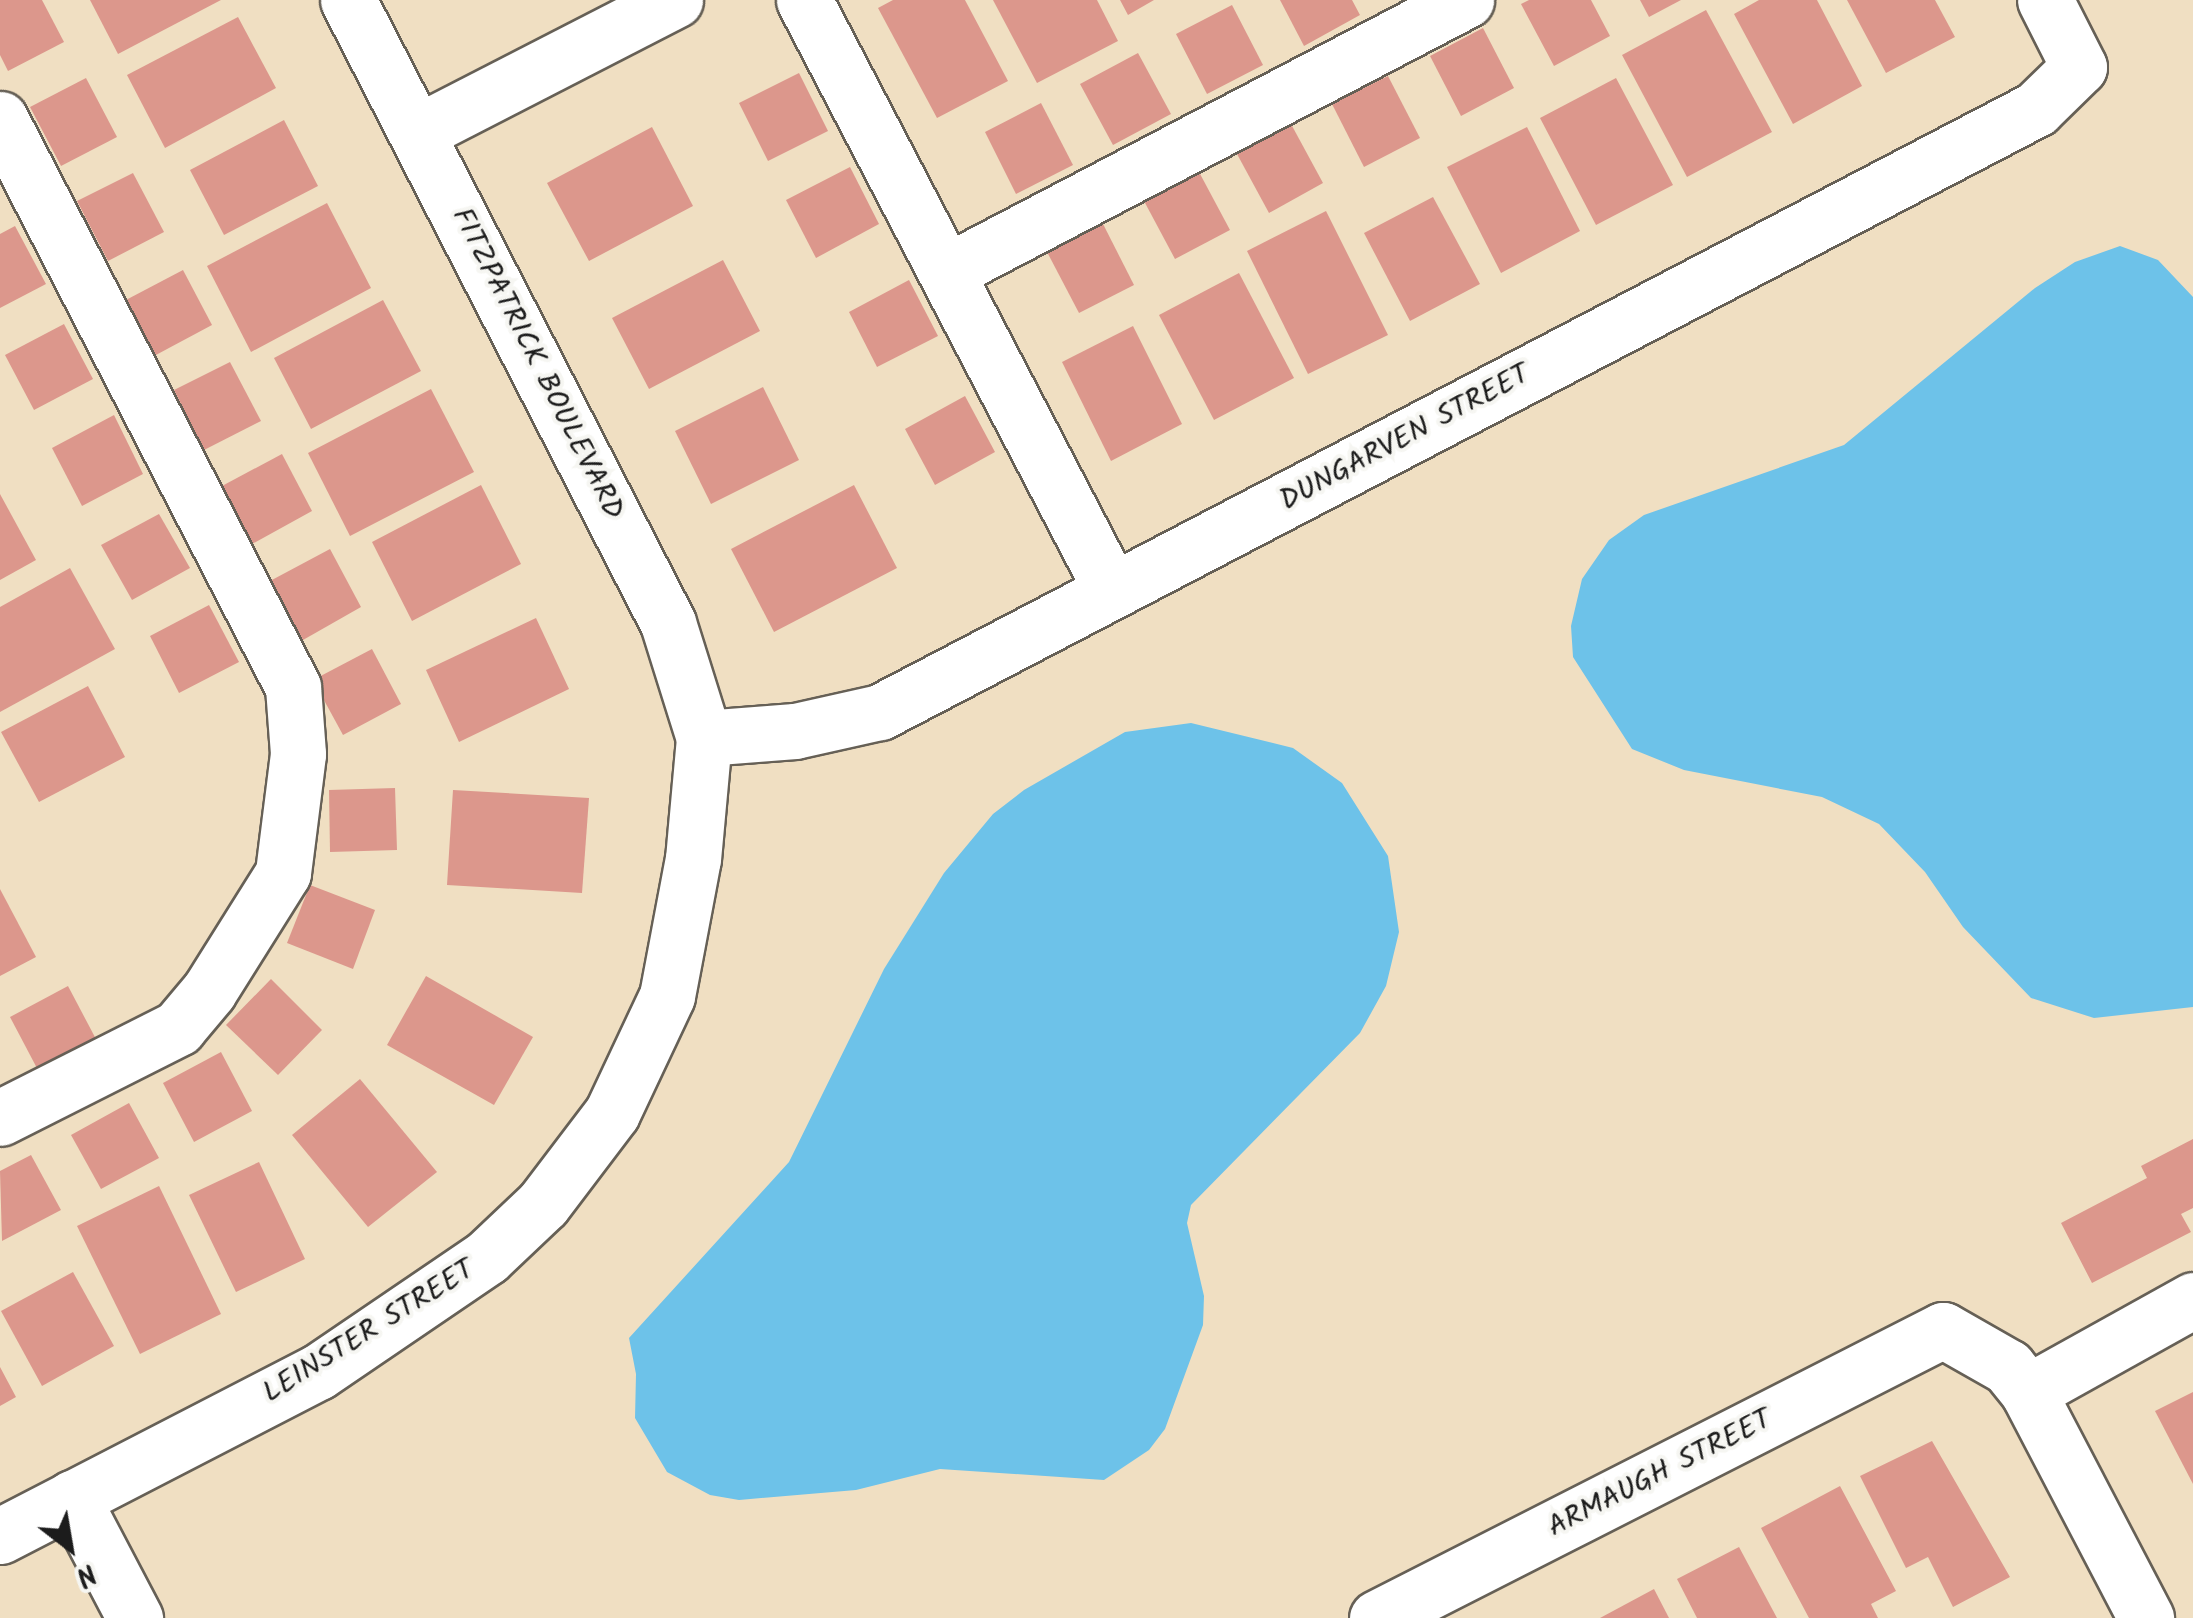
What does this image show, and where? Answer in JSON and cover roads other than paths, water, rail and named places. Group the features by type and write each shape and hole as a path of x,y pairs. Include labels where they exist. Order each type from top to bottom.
{"street":[{"name":"FITZPATRICK BOULEVARD","path":"348,0 668,623 704,738"},
{"path":"418,132 676,0"},
{"path":"804,0 1112,591"},
{"path":"946,272 1466,0"},
{"name":"DUNGARVEN STREET","path":"704,738 795,731 880,712 2036,108 2079,67 2045,0"},
{"path":"0,119 293,687 298,754 283,873 209,991 178,1028 0,1118"},
{"name":"LEINSTER STREET","path":"0,1536 318,1372 432,1298 543,1204 612,1113 667,996 694,858 704,738"},
{"path":"2146,1618 2028,1392 2193,1300"},
{"name":"ARMAUGH STREET","path":"1377,1618 1943,1330 2008,1367 2028,1392"},
{"path":"72,1498 135,1618"}],"water":[{"path":"2120,246 2158,260 2193,297 2193,1007 2094,1018 2031,998 1963,927 1925,872 1879,824 1822,797 1684,770 1632,749 1573,657 1571,626 1582,579 1609,540 1644,515 1844,445 2035,288 2075,262"},
{"path":"1191,723 1293,748 1342,783 1388,856 1399,932 1386,986 1360,1033 1191,1205 1187,1223 1204,1296 1203,1325 1165,1429 1149,1450 1104,1480 940,1469 856,1490 739,1500 710,1495 667,1472 635,1418 636,1374 629,1338 789,1162 884,969 944,873 993,814 1024,790 1125,732"}]}
